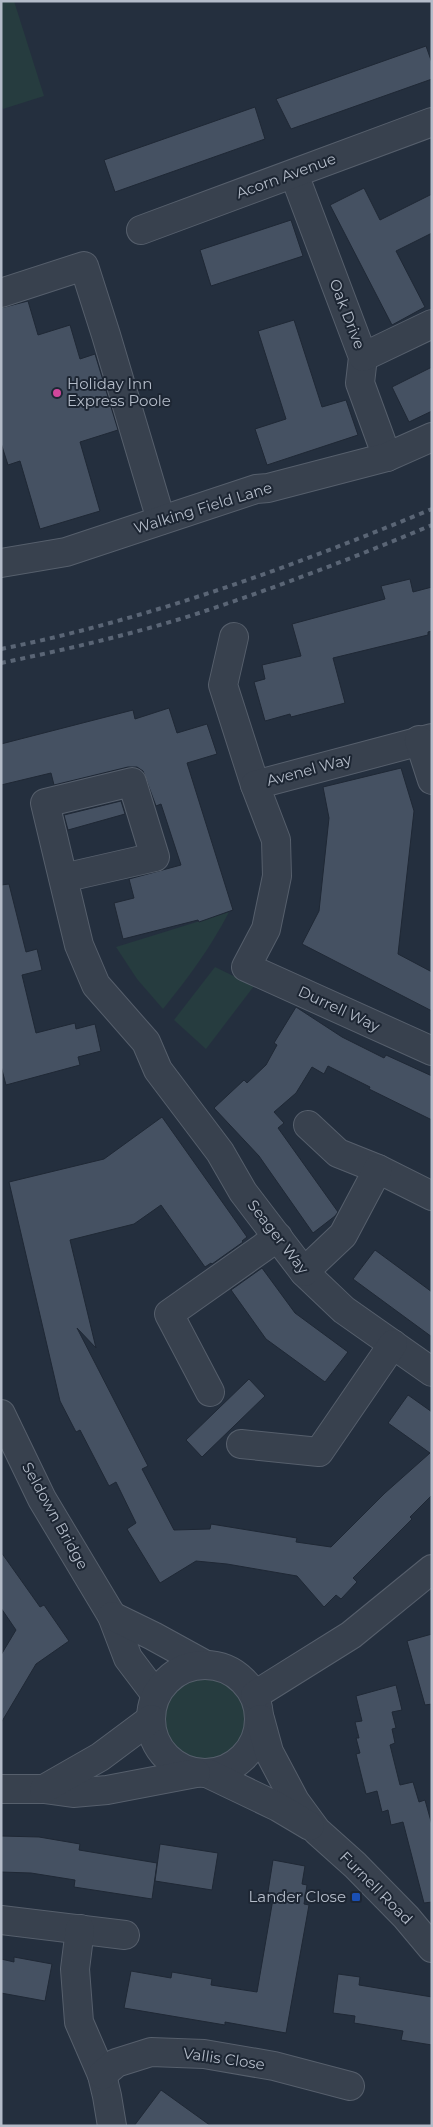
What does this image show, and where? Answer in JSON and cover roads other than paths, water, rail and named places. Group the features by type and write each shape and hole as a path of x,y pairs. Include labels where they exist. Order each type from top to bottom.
{"street":[{"name":"Acorn Avenue","path":"141,230 432,122"},
{"name":"Oak Drive","path":"294,174 363,358 360,383 387,457"},
{"path":"1,294 84,266 161,520"},
{"path":"363,358 432,324"},
{"name":"Walking Field Lane","path":"1,563 66,552 256,489 268,488 387,457 432,437"},
{"path":"234,637 223,685 255,785"},
{"path":"426,739 432,780"},
{"name":"Avenel Way","path":"246,967 266,929 277,876 276,840 255,785 426,739"},
{"name":"Seager Way","path":"63,878 79,945 96,985 146,1042 158,1070 220,1152 242,1192 304,1272 344,1310 432,1372"},
{"name":"Durrell Way","path":"246,967 432,1051"},
{"path":"308,1125 338,1153 378,1169 432,1196"},
{"path":"304,1272 343,1235 378,1169"},
{"path":"210,1392 169,1314 278,1237"},
{"path":"241,1444 319,1452 393,1344"},
{"name":"Seldown Bridge","path":"1,1414 42,1499 112,1616 128,1658 154,1707"},
{"path":"257,1707 351,1635 432,1569"},
{"path":"112,1616 204,1664"},
{"path":"1,1789 44,1789 73,1793 107,1790 234,1765 244,1756 255,1739 257,1707 249,1687 234,1672 215,1665 194,1665 175,1674 164,1683 154,1707 100,1757 44,1789"},
{"path":"154,1707 156,1743 163,1754 184,1769 201,1773"},
{"name":"Furnell Road","path":"257,1707 269,1752 296,1801 317,1831"},
{"name":"Furnell Road","path":"201,1773 278,1807 317,1831 362,1872 406,1917 432,1948"},
{"path":"1,1920 125,1935"},
{"path":"80,1929 75,1969 79,2022 102,2075 112,2126"},
{"name":"Vallis Close","path":"102,2075 116,2063 151,2052 186,2053 204,2054 274,2066 350,2086"}],"railway":[{"path":"1,649 111,623 220,590 432,509"},
{"path":"1,663 105,640 183,618 292,580 432,525"}],"place":[{"name":"Holiday Inn Express Poole","path":"57,393"},
{"name":"Lander Close","path":"356,1897"}]}
